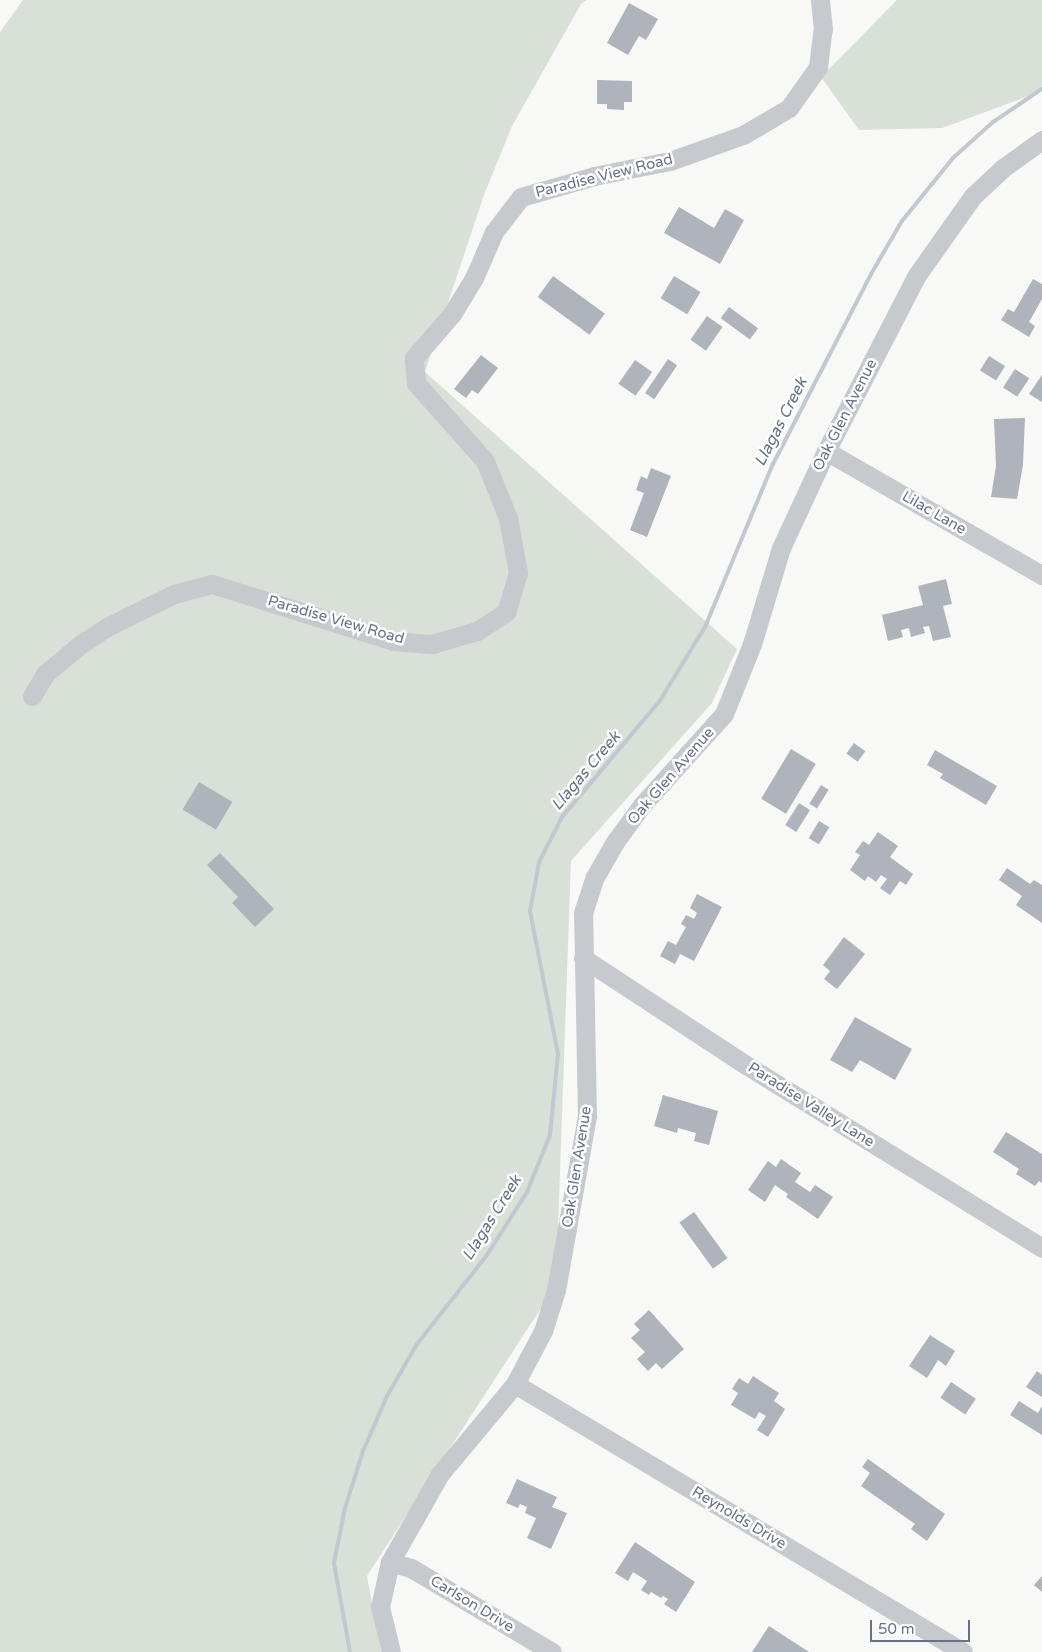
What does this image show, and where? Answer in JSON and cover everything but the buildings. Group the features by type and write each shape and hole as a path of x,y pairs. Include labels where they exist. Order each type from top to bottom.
{"street":[{"name":"Paradise View Road","path":"32,696 45,674 81,644 107,627 174,594 212,584 394,641 432,644 477,631 506,612 518,573 508,518 485,461 416,383 414,358 452,314 474,278 494,232 521,197 594,176 670,161 743,135 789,108 818,66 823,29 820,0"},
{"name":"Oak Glen Avenue","path":"391,1652 380,1607 390,1562 440,1474 515,1384 543,1331 556,1290 587,1116 588,1030 583,958 583,914 595,877 615,842 642,806 724,714 752,644 782,548 826,452 917,275 940,238 973,196 1003,168 1042,140"},
{"name":"Lilac Lane","path":"826,452 1042,575"},
{"name":"Paradise Valley Lane","path":"583,958 746,1065 1042,1248"},
{"name":"Reynolds Drive","path":"515,1384 963,1652"},
{"name":"Carlson Drive","path":"390,1562 411,1568 552,1652"}],"shaded area":[{"path":"23,0 587,0 581,4 512,126 484,195 425,372 737,649 712,703 571,861 556,1285 367,1576 381,1652 0,1652 0,32"},
{"path":"897,0 1042,0 1042,91 942,128 859,130 821,77"}],"waterway":[{"name":"Llagas Creek","path":"350,1652 334,1563 345,1508 363,1451 387,1396 417,1344 487,1255 527,1192 550,1135 558,1054 530,911 539,862 562,817 659,702 705,627 773,464 871,274 902,221 953,158 993,122 1042,89"}]}
